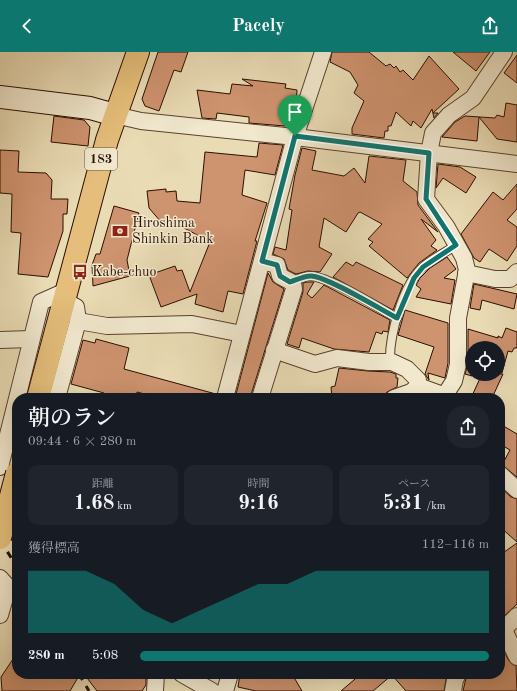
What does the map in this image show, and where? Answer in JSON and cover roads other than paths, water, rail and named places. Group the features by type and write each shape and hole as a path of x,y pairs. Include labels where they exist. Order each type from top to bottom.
{"highway":[{"name":"183","path":"39,393 115,115 138,52"},
{"path":"0,538 12,493"}],"main road":[{"path":"0,97 90,108 115,115"}],"street":[{"path":"226,393 295,136 323,52"},
{"path":"446,393 454,381 458,364 458,318 466,273 464,258 426,199 429,153 433,133 449,115 473,98 504,52"},
{"path":"115,115 141,121 295,136 517,164"},
{"path":"261,393 294,289 293,283 280,276 277,265 262,261"},
{"path":"466,273 510,279 517,272"},
{"path":"18,393 41,302 66,295 76,307 78,321 58,393"},
{"path":"78,321 107,326 192,324 242,334"},
{"path":"0,340 31,339"},
{"path":"274,350 315,364 337,358 369,362 390,362 407,369 418,380 418,386 408,393"},
{"path":"418,386 437,393"},
{"path":"0,467 12,417"},
{"path":"505,479 517,490"},
{"path":"0,491 12,495"},
{"path":"0,578 8,587 0,615"},
{"path":"505,629 517,616"},
{"path":"505,637 517,657"},
{"path":"155,691 156,679"},
{"path":"191,679 212,691"},
{"path":"225,691 229,679"},
{"path":"453,691 457,679"}],"lane":[{"path":"390,362 390,339 414,278 423,267 456,245"},
{"path":"290,282 311,276 318,278 335,285 397,318"}],"railway":[{"path":"0,540 12,559"},
{"path":"82,679 89,691"}],"place":[{"name":"Hiroshima Shinkin Bank","path":"120,231"},
{"name":"Kabe-chuo","path":"80,272"}]}
